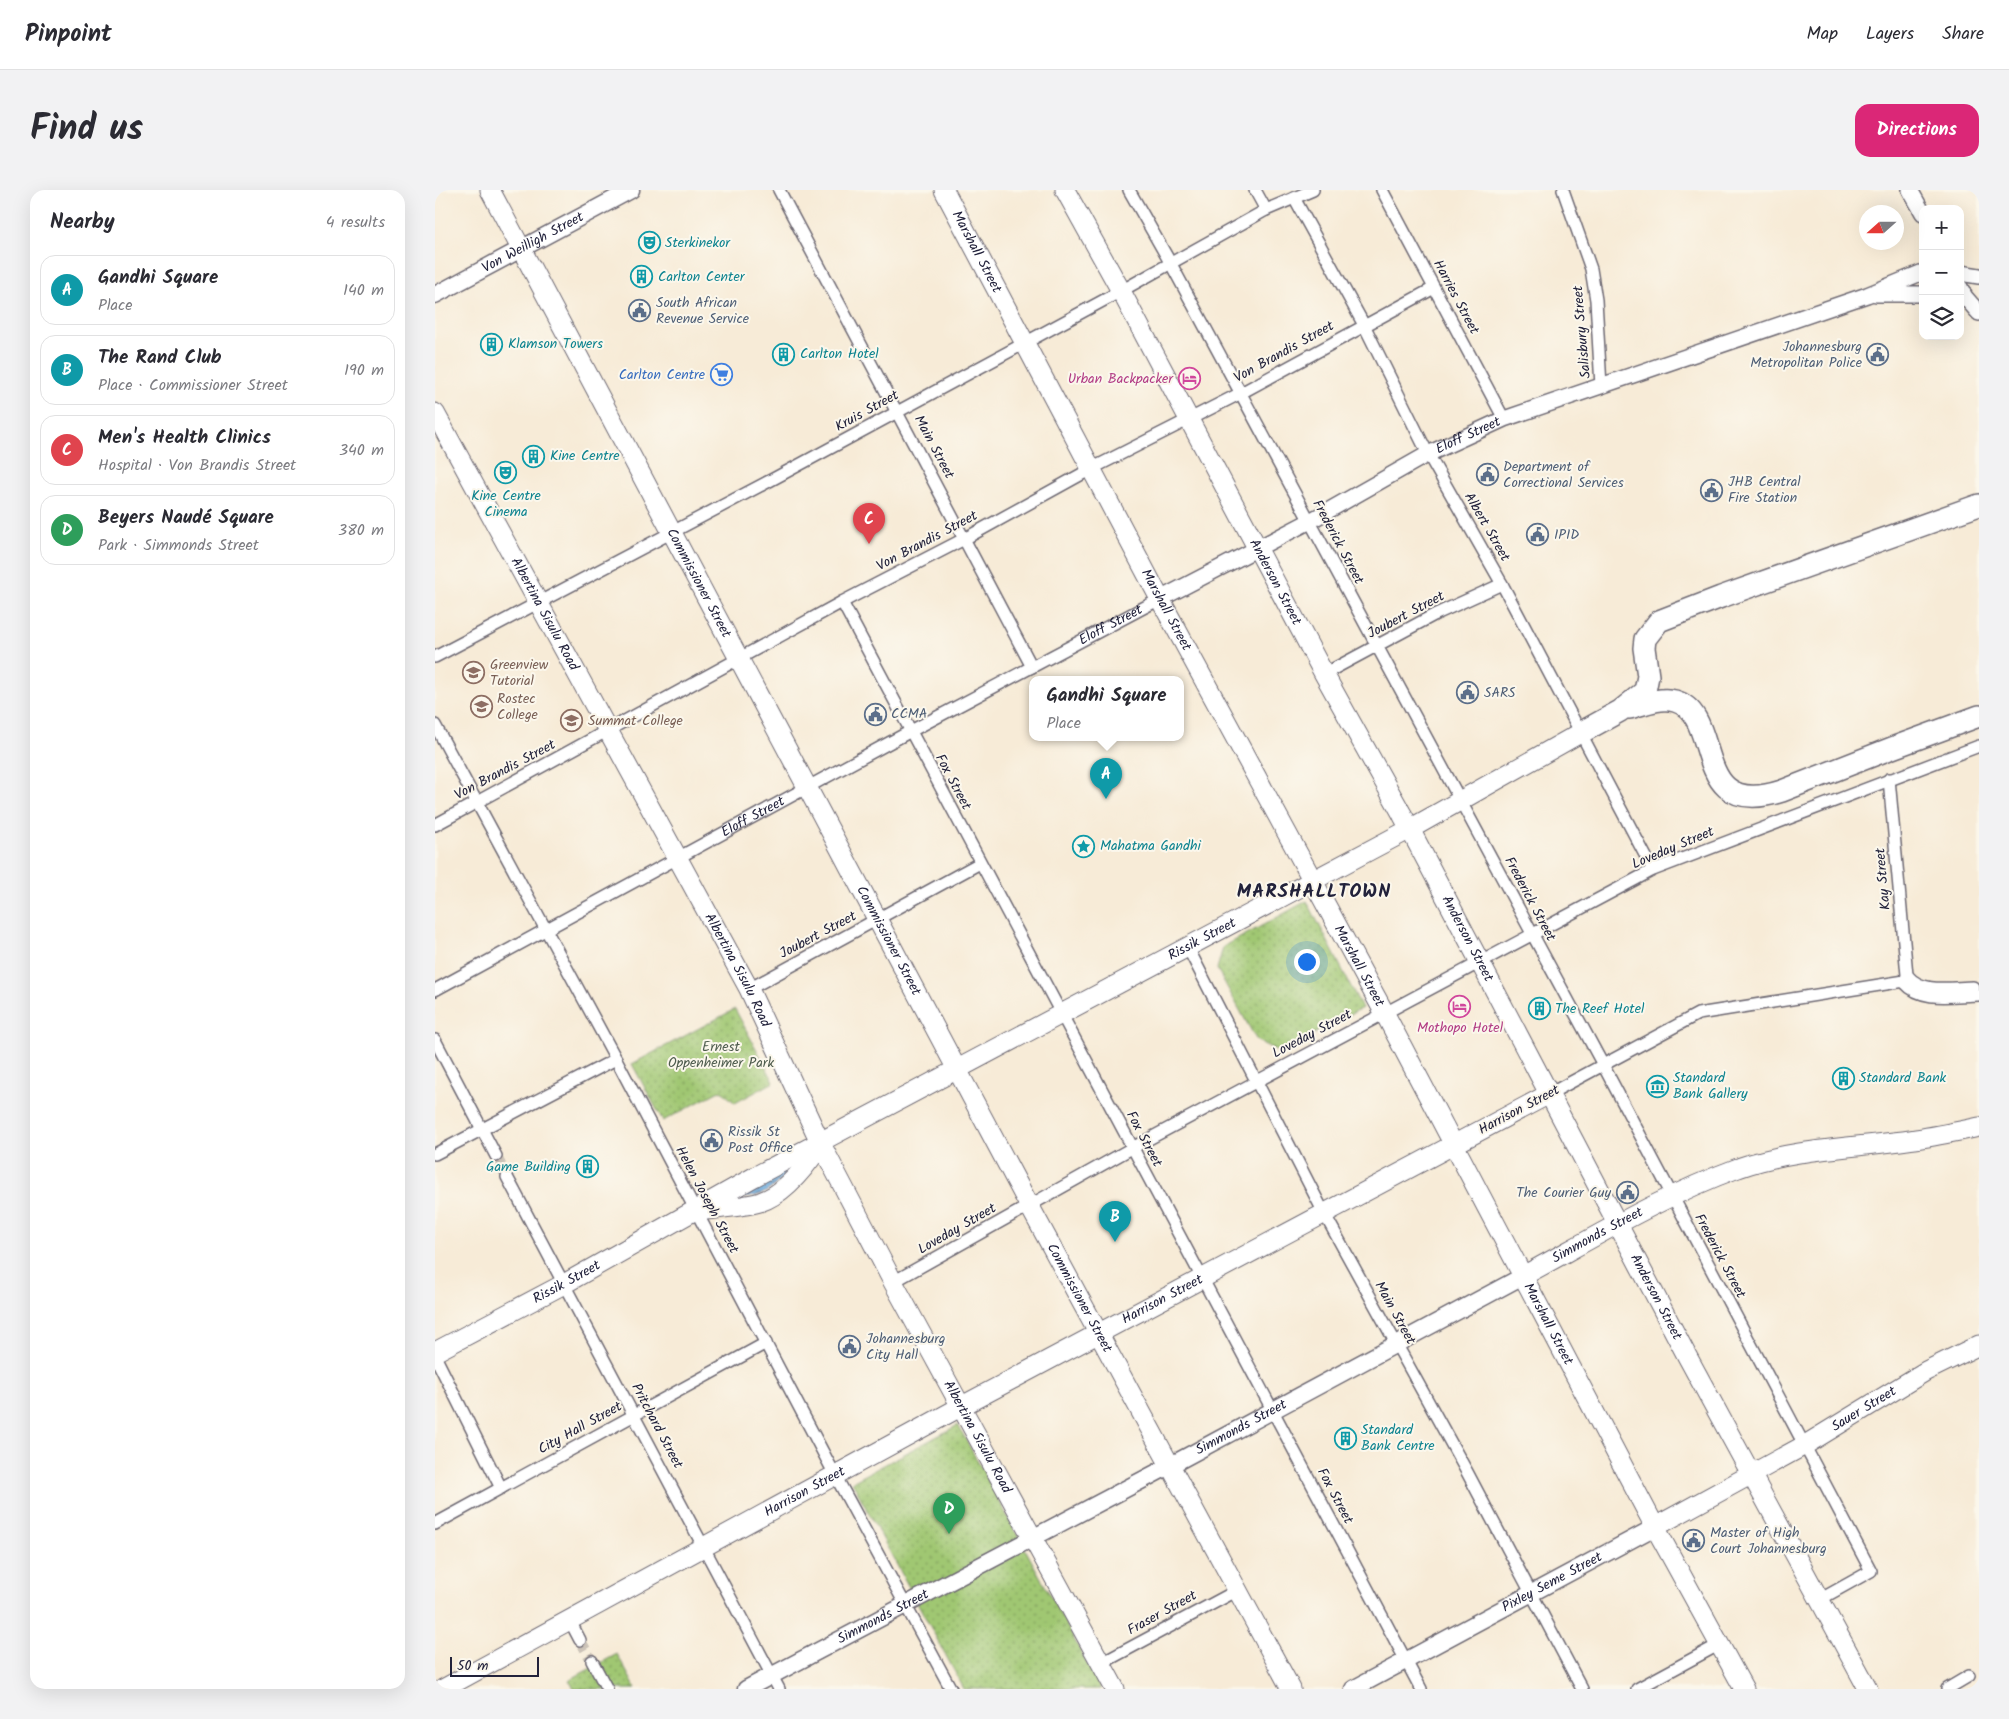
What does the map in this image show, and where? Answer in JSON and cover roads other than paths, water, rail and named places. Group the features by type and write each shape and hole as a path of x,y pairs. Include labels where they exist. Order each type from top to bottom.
{"highway":[{"path":"1581,732 1620,711 1645,691 1648,676 1644,648 1645,639 1648,632 1659,621 1979,505"},
{"path":"1620,711 1660,699 1681,704 1697,722 1715,772 1722,783 1730,790 1747,796 1764,797 1979,716"}],"main road":[{"name":"Commissioner Street","path":"490,190 1029,1205 1291,1689"},
{"name":"Marshall Street","path":"944,190 1160,599 1384,1012 1655,1527 1744,1689"},
{"name":"Anderson Street","path":"1065,190 1259,547 1324,674 1410,829 1617,1224 1868,1689"},
{"name":"Von Weilligh Street","path":"435,295 623,192"},
{"name":"Albertina Sisulu Road","path":"435,413 749,988 821,1144 893,1282 963,1406 1115,1689"},
{"name":"Rissik Street","path":"435,1352 564,1284 754,1177 821,1144 1410,829 1581,732"},
{"name":"Harrison Street","path":"443,1689 963,1406 1100,1335 1324,1213 1549,1094"},
{"name":"Simmonds Street","path":"746,1689 775,1682 906,1604 1396,1346 1617,1224 1697,1183 1779,1156 1845,1146 1922,1139 1979,1127"},
{"name":"Rissik Street","path":"696,1211 759,1202 774,1196 811,1160 821,1144"},
{"name":"Sauer Street","path":"1751,1475 1805,1445 1926,1371 1979,1345"},
{"name":"Pixley Seme Street","path":"1353,1689 1751,1475"}],"street":[{"name":"Main Street","path":"779,190 966,538 1032,667"},
{"name":"Frederick Street","path":"1129,190 1241,393 1603,1065 1871,1571 1819,1600"},
{"path":"1255,190 1266,210"},
{"name":"Kruis Street","path":"435,657 897,412 1171,264 1266,210 1313,190"},
{"name":"Harries Street","path":"1382,190 1504,419"},
{"name":"Salisbury Street","path":"1563,190 1591,269 1596,300 1601,386"},
{"path":"1910,190 1919,206"},
{"name":"Albert Street","path":"1294,198 1364,325 1428,454 1502,584 1653,870"},
{"name":"Eloff Street","path":"435,990 909,732 1310,521 1428,454 1504,419 1867,295 1919,274"},
{"path":"1964,274 1979,276"},
{"name":"Von Brandis Street","path":"435,825 842,602 966,538 1091,469 1241,393 1434,288"},
{"name":"Eloff Street","path":"1867,295 1919,294"},
{"path":"1966,295 1979,313"},
{"name":"Joubert Street","path":"1324,674 1434,615 1502,584"},
{"name":"Fox Street","path":"842,602 909,732 1421,1689"},
{"name":"Helen Joseph Street","path":"435,725 616,1059 835,1475 951,1689"},
{"name":"Loveday Street","path":"893,1282 1131,1148 1653,870 1979,746"},
{"name":"Kay Street","path":"1889,779 1908,979"},
{"name":"Joubert Street","path":"749,988 879,920 980,863"},
{"name":"Main Street","path":"1188,948 1324,1213 1467,1472 1582,1689"},
{"path":"1908,979 1927,987 1979,987"},
{"path":"1908,979 1910,989 1922,995 1979,995"},
{"name":"Harrison Street","path":"1549,1094 1698,1014 1908,979"},
{"path":"435,1040 496,1156"},
{"path":"435,1154 616,1059"},
{"name":"Pritchard Street","path":"507,1177 775,1682"},
{"name":"City Hall Street","path":"435,1524 766,1343"},
{"path":"435,1356 501,1488"},
{"name":"Fraser Street","path":"1102,1663 1237,1590"},
{"path":"570,1621 580,1640"},
{"path":"1637,1689 1720,1644"},
{"path":"592,1661 607,1689"},
{"path":"1947,1689 1969,1676"}],"water":[{"path":"791,1165 780,1180 768,1191 753,1196 733,1197"}],"tunnel":[{"path":"496,1156 507,1177"},
{"path":"580,1640 592,1661"}],"place":[{"name":"Sterkinekor","path":"649,243"},
{"name":"Carlton Center","path":"642,277"},
{"name":"South African Revenue Service","path":"640,311"},
{"name":"Klamson Towers","path":"492,344"},
{"name":"Carlton Hotel","path":"784,354"},
{"name":"Johannesburg Metropolitan Police","path":"1878,355"},
{"name":"Carlton Centre","path":"721,375"},
{"name":"Urban Backpacker","path":"1189,379"},
{"name":"Kine Centre","path":"534,456"},
{"name":"Kine Centre Cinema","path":"506,473"},
{"name":"Department of Correctional Services","path":"1487,475"},
{"name":"JHB Central Fire Station","path":"1712,490"},
{"name":"IPID","path":"1538,535"},
{"name":"Men's Health Clinics","path":"869,544"},
{"name":"Greenview Tutorial","path":"474,673"},
{"name":"SARS","path":"1468,693"},
{"name":"Rostec College","path":"481,707"},
{"name":"CCMA","path":"875,714"},
{"name":"Summat College","path":"572,721"},
{"name":"Gandhi Square","path":"1106,799"},
{"name":"Mahatma Gandhi","path":"1084,846"},
{"name":"Mothopo Hotel","path":"1460,1006"},
{"name":"The Reef Hotel","path":"1539,1009"},
{"name":"Standard Bank","path":"1843,1078"},
{"name":"Standard Bank Gallery","path":"1657,1086"},
{"name":"Rissik St Post Office","path":"712,1140"},
{"name":"Game Building","path":"587,1167"},
{"name":"The Courier Guy","path":"1627,1193"},
{"name":"The Rand Club","path":"1115,1242"},
{"name":"Johannesburg City Hall","path":"850,1347"},
{"name":"Standard Bank Centre","path":"1345,1438"},
{"name":"Beyers Naudé Square","path":"949,1534"},
{"name":"Master of High Court Johannesburg","path":"1694,1541"}],"district":[{"name":"MARSHALLTOWN","path":"1314,892"}],"park label":[{"name":"Ernest Oppenheimer Park","path":"721,1056"}]}
